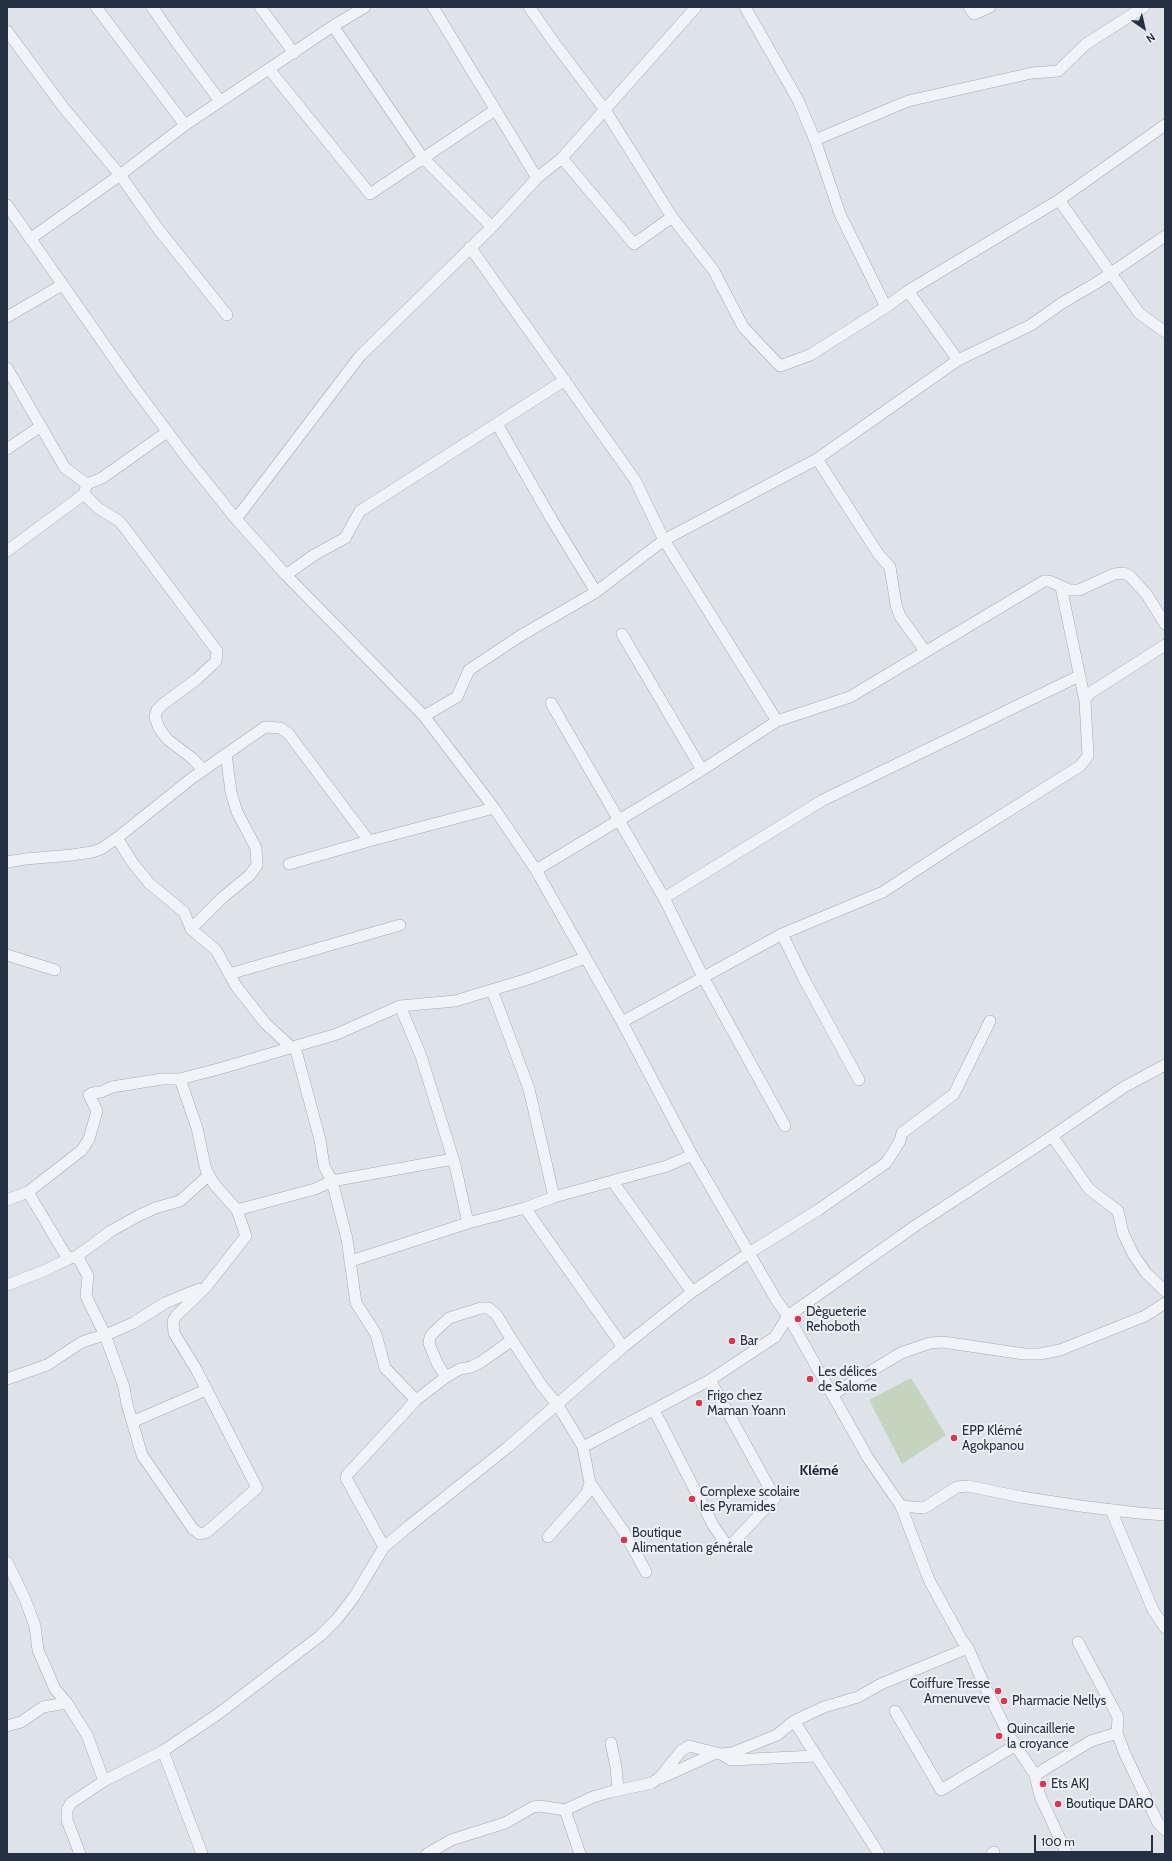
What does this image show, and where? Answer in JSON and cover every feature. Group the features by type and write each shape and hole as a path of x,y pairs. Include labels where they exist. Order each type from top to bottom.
{"street":[{"path":"152,7 220,101"},
{"path":"260,7 294,53"},
{"path":"30,239 120,175 185,125 333,26 365,7"},
{"path":"433,7 537,178"},
{"path":"529,7 605,110 672,217 714,271 744,327 780,366 810,355 886,307 908,291 1059,200 1165,125"},
{"path":"236,519 316,411 360,356 492,227 537,178 562,158 696,7"},
{"path":"745,7 798,100 815,140 840,214 886,307"},
{"path":"969,7 974,14 990,7"},
{"path":"815,140 908,101 1032,73 1058,70 1086,44 1144,7"},
{"path":"99,8 185,125"},
{"path":"333,26 423,158 492,227"},
{"path":"7,31 63,107 120,175 159,230 227,315"},
{"path":"269,69 370,194 495,110"},
{"path":"562,158 634,244 672,217"},
{"path":"1059,200 1139,313 1165,332"},
{"path":"7,205 167,432 236,519 286,575 424,716 494,808 536,870 622,1022 692,1155 749,1253 788,1316 868,1458 901,1506 929,1580 962,1640 968,1648 986,1689 1016,1745 1035,1775 1040,1796 1067,1854"},
{"path":"424,716 457,697 469,670 520,636 596,592 664,540 817,458 958,360 1031,325 1062,303 1111,274 1165,236"},
{"path":"470,247 635,480 664,540 777,720"},
{"path":"7,317 62,285"},
{"path":"908,291 958,360"},
{"path":"7,368 65,468 85,489 98,508 119,521 124,527 217,651 216,661 193,682 163,704 157,710 156,717 159,728 167,739 193,759 204,770"},
{"path":"286,575 314,555 345,538 360,511 565,380"},
{"path":"497,424 552,520 596,592"},
{"path":"7,449 41,426"},
{"path":"7,551 85,489 167,432"},
{"path":"817,458 879,555 890,567 896,605 900,616 925,651"},
{"path":"536,870 702,770 777,720 850,697 1037,584 1049,580 1070,590 1079,590 1114,574 1124,574 1130,576 1147,595 1165,624"},
{"path":"622,1022 782,934 883,892 1080,766 1088,756 1085,702 1061,587"},
{"path":"622,634 702,770"},
{"path":"1085,702 1090,693 1165,645"},
{"path":"664,898 823,800 1079,676"},
{"path":"551,703 664,898 703,977 785,1126"},
{"path":"7,862 92,852 101,849 204,770 265,727 280,728 288,733 369,841"},
{"path":"191,929 222,898 250,875 257,866 256,848 237,812 231,792 226,754"},
{"path":"289,864 494,808"},
{"path":"117,838 132,862 149,883 184,912 191,929 216,950 236,986 265,1023 293,1048 320,1140 324,1166 332,1181 351,1261 356,1303 376,1334 385,1368 416,1400"},
{"path":"229,974 400,925"},
{"path":"782,934 804,979 859,1080"},
{"path":"7,955 55,970"},
{"path":"7,1200 28,1192 82,1150 89,1139 97,1111 89,1095 112,1087 162,1079 180,1079 293,1048 337,1034 400,1006 455,1001 528,979 585,958"},
{"path":"492,990 529,1089 554,1197"},
{"path":"400,1006 421,1056 453,1159 468,1223"},
{"path":"80,1854 67,1820 67,1810 72,1803 104,1781 163,1751 218,1714 320,1636 337,1619 354,1597 384,1547 508,1447 623,1347 692,1292 749,1253 818,1210 886,1163 900,1141 902,1133 954,1094 990,1020"},
{"path":"583,1447 710,1380 775,1338 788,1316 916,1226 1124,1087 1165,1064"},
{"path":"28,1192 72,1258 88,1276 87,1300 104,1335 124,1387 132,1422 142,1455 193,1530 200,1534 208,1532 258,1488 196,1369 174,1333 172,1327 176,1316 206,1287 246,1236 236,1210 214,1184 209,1175 202,1154 197,1128 180,1079"},
{"path":"1052,1136 1089,1189 1118,1211 1123,1233 1132,1254 1146,1273 1165,1291"},
{"path":"351,1261 468,1223 525,1208 554,1197 667,1166 692,1155"},
{"path":"236,1210 316,1189 332,1181 453,1159"},
{"path":"7,1285 72,1258 111,1231 138,1216 155,1208 180,1202 209,1175"},
{"path":"613,1182 692,1292"},
{"path":"525,1208 623,1347"},
{"path":"7,1379 47,1365 82,1342 104,1335 132,1323 165,1303 206,1287"},
{"path":"833,1394 901,1353 930,1343 943,1342 1024,1354 1040,1354 1060,1350 1145,1316 1165,1303"},
{"path":"446,1377 437,1363 429,1344 430,1337 449,1318 481,1308 488,1308 496,1314 542,1386 557,1404 583,1447 590,1484 624,1532 646,1572"},
{"path":"384,1547 346,1478 347,1475 416,1400 446,1377 460,1369 471,1367 481,1362 512,1340"},
{"path":"654,1410 713,1525 726,1544 730,1546 774,1498 710,1380"},
{"path":"132,1422 206,1390"},
{"path":"548,1537 587,1493 590,1484"},
{"path":"901,1506 924,1508 958,1487 968,1486 1021,1497 1111,1510 1165,1515"},
{"path":"1111,1510 1153,1610 1165,1628"},
{"path":"7,1562 33,1620 38,1650 55,1690 67,1703 87,1735 104,1781"},
{"path":"1078,1642 1118,1716 1117,1733 1125,1754 1155,1816 1165,1830"},
{"path":"427,1854 450,1840 505,1823 533,1807 540,1806 565,1810 593,1797 618,1790 644,1786 718,1754 732,1753 776,1735 794,1721 824,1706 858,1697 881,1684 968,1648"},
{"path":"7,1726 21,1722 43,1707 67,1703"},
{"path":"895,1710 941,1790 1016,1745"},
{"path":"794,1721 879,1854"},
{"path":"1035,1775 1091,1741 1117,1733"},
{"path":"611,1743 616,1767 618,1790"},
{"path":"657,1780 681,1751 689,1746 718,1754 731,1760 816,1756"},
{"path":"163,1751 202,1854"},
{"path":"565,1810 580,1854"}],"green space":[{"path":"911,1378 946,1435 902,1464 869,1400"}],"place":[{"name":"Dègueterie Rehoboth","path":"798,1319"},
{"name":"Bar","path":"732,1341"},
{"name":"Les délices de Salome","path":"810,1379"},
{"name":"Frigo chez Maman Yoann","path":"699,1403"},
{"name":"EPP Klémé Agokpanou","path":"954,1438"},
{"name":"Complexe scolaire les Pyramides","path":"692,1499"},
{"name":"Boutique Alimentation générale","path":"624,1540"},
{"name":"Coiffure Tresse Amenuveve","path":"998,1691"},
{"name":"Pharmacie Nellys","path":"1004,1701"},
{"name":"Quincaillerie la croyance","path":"999,1736"},
{"name":"Ets AKJ","path":"1043,1784"},
{"name":"Boutique DARO","path":"1058,1804"}],"district":[{"name":"Klémé","path":"819,1471"}]}
